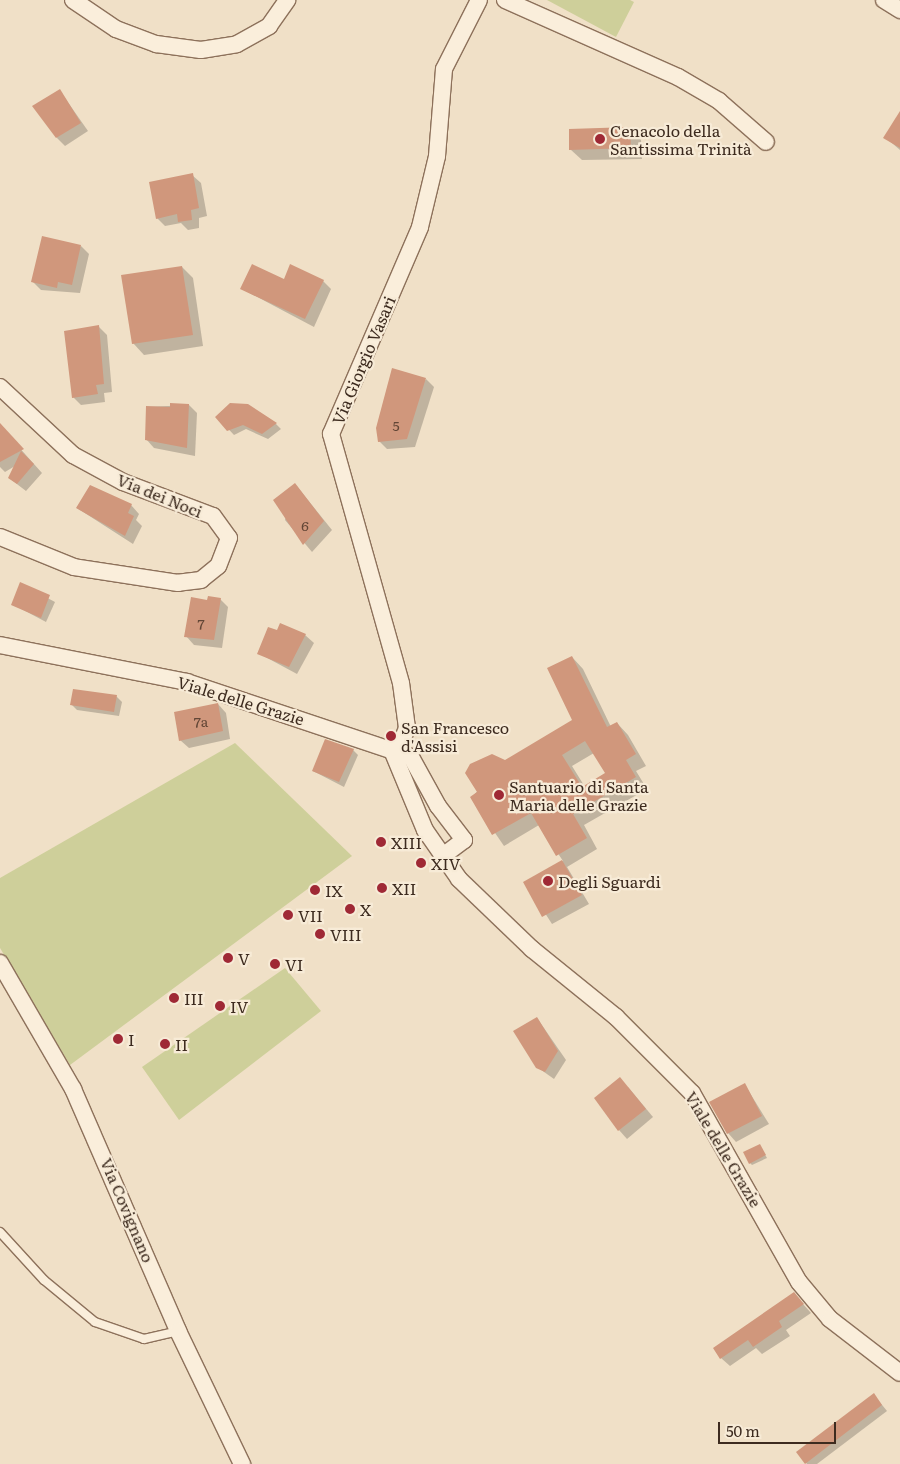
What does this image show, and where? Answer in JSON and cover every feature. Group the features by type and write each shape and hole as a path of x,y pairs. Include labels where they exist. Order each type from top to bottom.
{"street":[{"path":"73,0 116,29 156,44 201,50 237,44 269,26 287,0"},
{"name":"Via Giorgio Vasari","path":"391,748 402,741 407,728 401,683 331,434 420,227 437,156 444,69 479,0"},
{"path":"505,0 678,77 719,101 766,142"},
{"path":"884,0 900,10"},
{"name":"Via dei Noci","path":"0,387 73,455 123,482 213,516 229,538 218,566 201,580 178,583 74,567 0,537"},
{"name":"Viale delle Grazie","path":"0,645 187,682 391,748 411,757 438,806 464,840 443,856"},
{"name":"Viale delle Grazie","path":"391,748 425,830 472,892 532,949 616,1017 692,1093 799,1282 830,1319 900,1373"},
{"name":"Via Covignano","path":"0,963 81,1105 178,1331 242,1464"}],"lane":[{"path":"0,1232 44,1280 96,1322 144,1339 178,1331"}],"green space":[{"path":"547,0 630,0 634,2 616,37"},
{"path":"235,743 352,856 70,1065 0,948 0,878"},
{"path":"285,968 321,1011 179,1120 142,1067"}],"building":[{"path":"60,89 81,123 56,138 32,106"},
{"path":"900,111 900,148 883,138"},
{"name":"Cenacolo della Santissima Trinità","path":"630,127 631,148 569,150 569,129"},
{"path":"193,173 199,208 191,210 192,220 178,222 177,214 156,219 149,182"},
{"path":"42,236 81,245 72,285 58,282 57,288 31,282"},
{"path":"252,264 284,279 290,264 324,280 305,319 240,289"},
{"path":"182,266 193,335 132,344 121,275"},
{"path":"99,325 104,384 96,385 98,394 72,398 64,331"},
{"path":"392,368 426,378 407,439 378,442 376,428"},
{"path":"170,403 189,404 187,448 145,440 146,406 170,407"},
{"path":"230,403 248,404 277,423 262,434 243,425 227,431 215,417"},
{"path":"0,423 24,449 0,462"},
{"path":"21,451 34,464 17,484 8,478"},
{"path":"295,483 324,521 303,545 273,500"},
{"path":"90,485 132,504 128,513 134,516 125,536 76,508"},
{"path":"20,582 50,595 41,618 11,605"},
{"path":"208,596 221,598 214,640 184,637 191,597 207,600"},
{"path":"280,623 306,634 289,667 257,654 268,627 277,630"},
{"path":"572,656 607,727 617,722 636,754 626,760 636,777 573,814 587,838 556,856 531,813 492,835 470,797 477,792 465,773 470,764 492,754 505,760 572,720 547,668","holes":["585,741 605,773 582,787 562,755"]},
{"path":"73,689 117,695 114,712 70,705"},
{"path":"218,703 223,731 179,741 174,712"},
{"path":"325,739 354,749 339,782 312,771"},
{"path":"562,860 582,895 542,917 523,882"},
{"path":"537,1017 558,1051 545,1072 536,1068 513,1031"},
{"path":"620,1077 646,1109 618,1131 594,1098"},
{"path":"745,1083 762,1116 727,1134 709,1102"},
{"path":"760,1144 766,1155 749,1164 743,1152"},
{"path":"794,1292 804,1304 779,1321 782,1327 753,1347 748,1340 720,1359 713,1348"},
{"path":"874,1393 882,1405 805,1464 796,1452"}],"place":[{"name":"Cenacolo della Santissima Trinità","path":"600,139"},
{"name":"San Francesco d'Assisi","path":"391,736"},
{"name":"Santuario di Santa Maria delle Grazie","path":"499,795"},
{"name":"XIII","path":"381,842"},
{"name":"XIV","path":"421,863"},
{"name":"Degli Sguardi","path":"548,881"},
{"name":"XII","path":"382,888"},
{"name":"IX","path":"315,890"},
{"name":"X","path":"350,909"},
{"name":"VII","path":"288,915"},
{"name":"VIII","path":"320,934"},
{"name":"V","path":"228,958"},
{"name":"VI","path":"275,964"},
{"name":"III","path":"174,998"},
{"name":"IV","path":"220,1006"},
{"name":"I","path":"118,1039"},
{"name":"II","path":"165,1044"}]}
